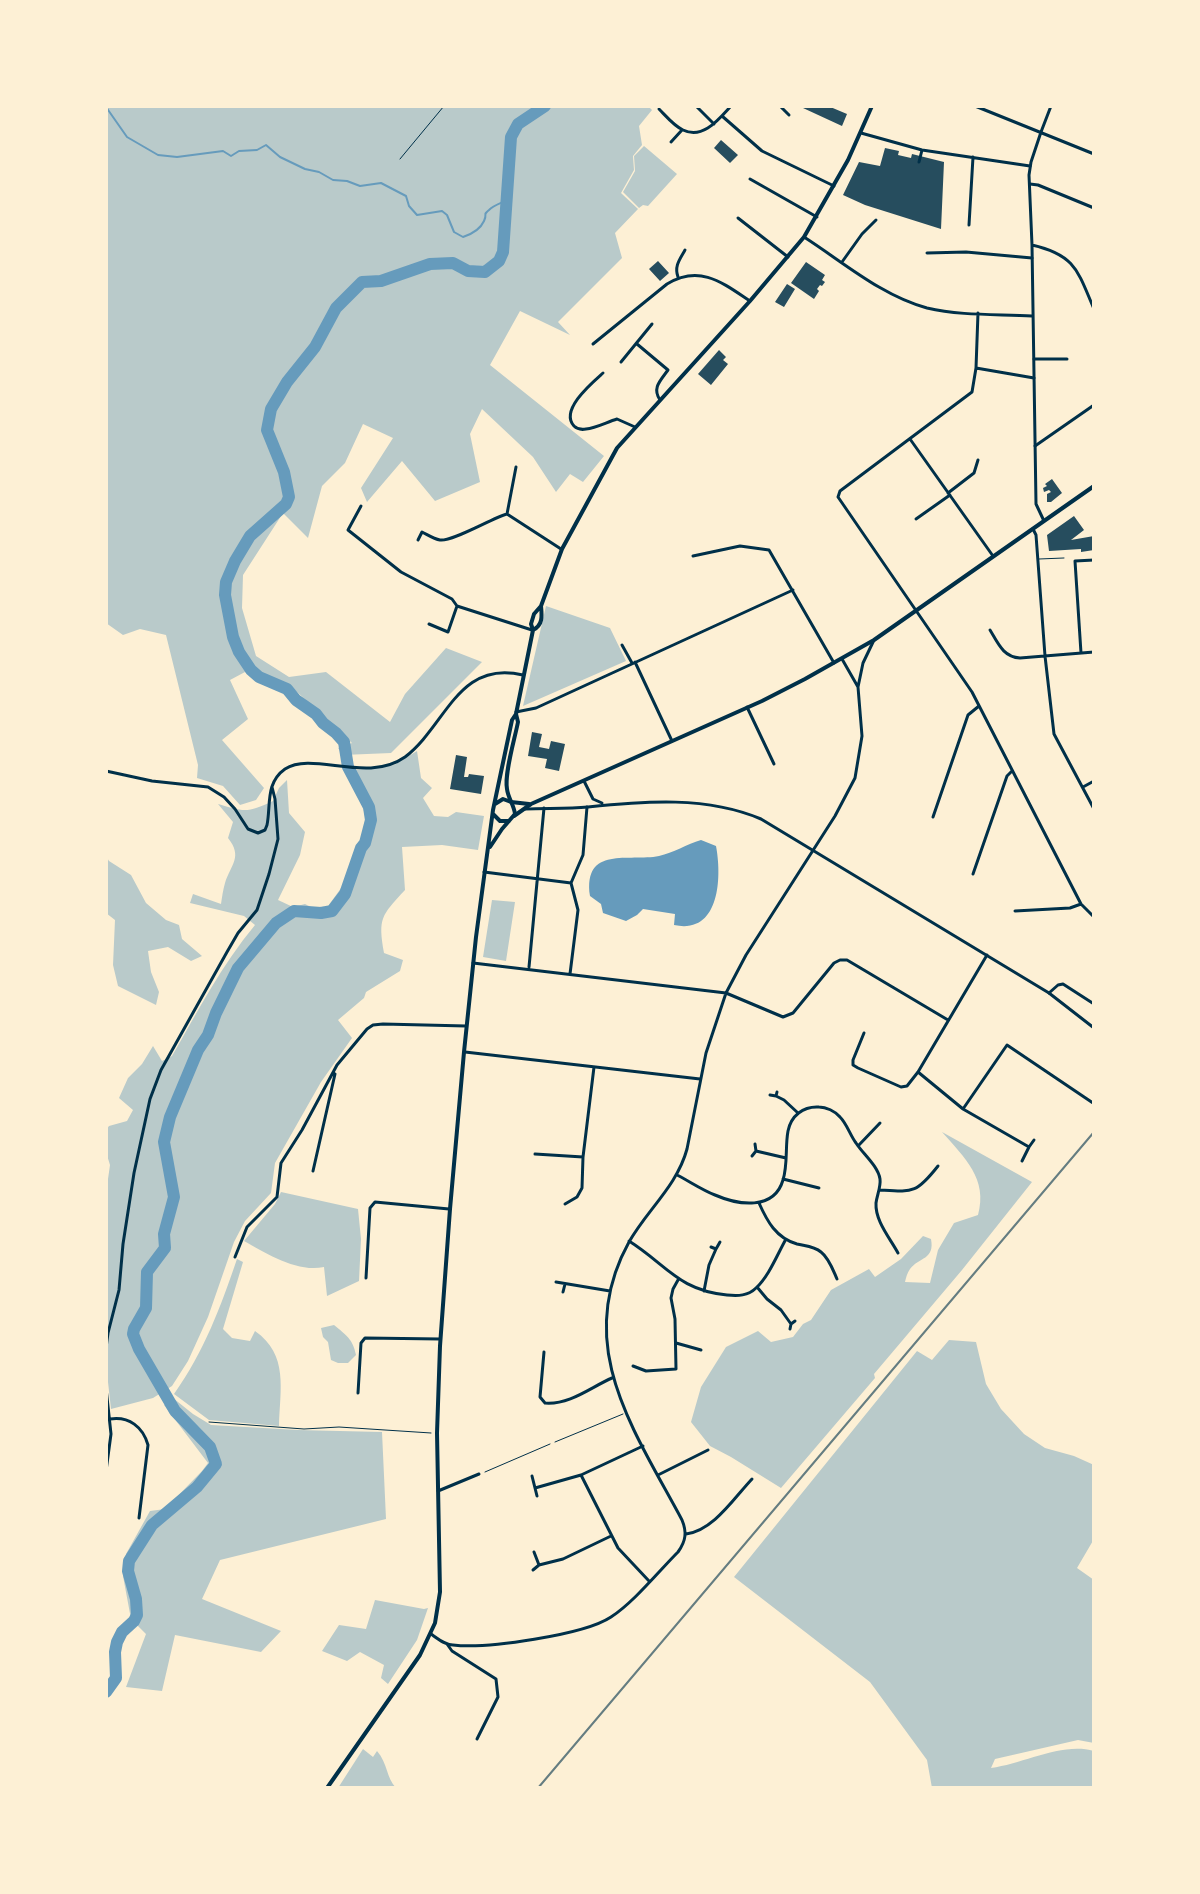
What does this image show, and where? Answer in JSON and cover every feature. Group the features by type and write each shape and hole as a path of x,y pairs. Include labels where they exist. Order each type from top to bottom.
{"main road":[{"path":"327,1788 420,1655 431,1634 439,1606 437,1433 440,1339 464,1052 494,805 533,630 539,627 541,606 562,549 617,448 804,237 834,186 872,106"},
{"path":"487,852 512,818 531,804 782,691 842,659 874,640 1094,486"},
{"path":"512,818 515,807 506,782 518,722 516,713"},
{"path":"494,805 500,800 531,804"},
{"path":"493,813 500,821 512,818"}],"street":[{"path":"696,106 714,124"},
{"path":"659,109 682,130 702,132 731,106"},
{"path":"780,106 789,115"},
{"path":"975,106 1094,154"},
{"path":"1044,521 1036,507 1030,166 1051,106"},
{"path":"722,116 762,151 834,186"},
{"path":"671,142 682,130"},
{"path":"860,132 922,150 1030,166"},
{"path":"919,162 922,150"},
{"path":"969,225 973,157"},
{"path":"750,179 817,217"},
{"path":"1030,184 1094,208"},
{"path":"738,218 788,257"},
{"path":"842,262 876,220"},
{"path":"804,237 878,286 910,302 935,309 1033,316"},
{"path":"1032,245 1053,251 1072,263 1094,309"},
{"path":"678,277 677,263 685,250"},
{"path":"927,253 966,252 1032,258"},
{"path":"593,344 678,277 712,277 750,301"},
{"path":"978,313 972,392 840,491 839,501 972,692 1081,904 1094,917"},
{"path":"621,362 652,324"},
{"path":"637,344 668,370 656,386 660,400"},
{"path":"1034,359 1067,359"},
{"path":"976,368 1034,378"},
{"path":"603,373 582,392 570,419 575,427 582,430 617,419 635,427"},
{"path":"1035,446 1094,405"},
{"path":"910,439 993,556"},
{"path":"916,519 974,473 978,460"},
{"path":"507,514 516,467"},
{"path":"361,506 348,530 401,572 452,599 457,606 533,630"},
{"path":"507,514 562,549"},
{"path":"418,540 422,532 448,540 507,514"},
{"path":"1033,529 1054,734 1094,809"},
{"path":"693,556 740,546 769,550 834,663"},
{"path":"1081,653 1075,561 1094,560"},
{"path":"516,713 536,708 793,590"},
{"path":"429,624 448,632 457,606"},
{"path":"990,630 1008,656 1020,658 1094,652"},
{"path":"447,1644 519,1640 590,1627 616,1614 681,1548 686,1534 682,1520 626,1413 612,1378 606,1340 610,1291 629,1241 677,1175 687,1149 711,1035 726,993 746,955 846,798 855,778 862,736 858,687 863,663 874,640"},
{"path":"622,645 672,741"},
{"path":"842,659 858,687"},
{"path":"106,771 152,781 208,787 224,797 248,829 255,833 262,832 267,825 269,793 284,770 309,764 366,769 393,763 405,757 440,719 455,697 479,678 500,672 523,675"},
{"path":"933,817 968,715 979,706"},
{"path":"747,707 774,764"},
{"path":"973,874 1007,776 1012,771"},
{"path":"584,781 593,799 606,804"},
{"path":"1082,787 1094,781"},
{"path":"106,1348 119,1290 134,1173 150,1099 161,1070 227,952 257,910 278,839 272,787"},
{"path":"570,974 578,910 571,883 583,855 589,793"},
{"path":"528,969 549,795"},
{"path":"524,809 697,803 731,808 761,819 1049,993 1094,1028"},
{"path":"484,872 571,883"},
{"path":"1015,911 1070,908 1081,904"},
{"path":"864,1033 853,1065 901,1087 911,1082 987,955"},
{"path":"473,963 726,993 787,1017 834,963 847,960 948,1020"},
{"path":"1049,993 1063,984 1094,1004"},
{"path":"235,1257 247,1227 277,1197 281,1163 340,1060 367,1029 373,1025 467,1026"},
{"path":"963,1109 1007,1045 1093,1103"},
{"path":"464,1052 700,1079"},
{"path":"565,1204 574,1200 582,1188 594,1067"},
{"path":"313,1171 335,1070"},
{"path":"918,1072 963,1109 1029,1147"},
{"path":"770,1095 777,1094 798,1113"},
{"path":"677,1175 714,1195 742,1203 759,1203 770,1198 783,1179 789,1128 798,1113 811,1107 830,1109 842,1119 877,1170 880,1179 877,1213 898,1253"},
{"path":"858,1146 880,1123"},
{"path":"1022,1161 1034,1140"},
{"path":"752,1156 756,1151 755,1144"},
{"path":"756,1151 786,1158"},
{"path":"535,1154 583,1157"},
{"path":"879,1190 909,1191 922,1185 938,1166"},
{"path":"933,1173 937,1176"},
{"path":"783,1179 819,1188"},
{"path":"366,1278 370,1208 375,1202 450,1209"},
{"path":"759,1203 769,1223 786,1239 821,1252 837,1279"},
{"path":"629,1241 678,1280 704,1291 739,1296 757,1287 786,1239"},
{"path":"893,1243 899,1239"},
{"path":"704,1291 713,1248 720,1242"},
{"path":"833,1271 840,1267"},
{"path":"633,1366 646,1371 676,1369 675,1313 671,1298 678,1280"},
{"path":"556,1282 610,1291"},
{"path":"563,1292 565,1284"},
{"path":"757,1287 792,1325"},
{"path":"358,1393 361,1343 365,1338 440,1339"},
{"path":"676,1343 701,1350"},
{"path":"544,1352 540,1397 545,1403 579,1395 612,1378"},
{"path":"106,1388 111,1434 106,1471"},
{"path":"110,1419 119,1418 135,1424 145,1434 148,1445 139,1518"},
{"path":"698,1444 702,1453"},
{"path":"535,1488 581,1475 643,1446"},
{"path":"658,1475 708,1450"},
{"path":"438,1491 479,1474"},
{"path":"581,1475 622,1554 649,1581"},
{"path":"532,1476 537,1496"},
{"path":"686,1534 710,1525 752,1479"},
{"path":"533,1570 611,1536"},
{"path":"534,1552 539,1565"},
{"path":"431,1634 496,1679 498,1697 477,1739"}],"lane":[{"path":"1038,559 1064,558"},
{"path":"555,1442 626,1413"}],"path":[{"path":"400,159 444,106"},
{"path":"209,1422 304,1429 339,1427 437,1433"},
{"path":"479,1474 555,1442"}],"shaded area":[{"path":"106,106 648,106 652,110 639,126 642,145 633,156 634,170 621,193 638,209 615,233 622,258 558,322 570,335 520,311 490,365 604,456 583,482 570,474 556,492 533,457 482,409 470,434 480,482 435,501 402,461 367,502 361,488 393,438 363,424 345,463 322,486 308,538 283,513 243,575 242,608 256,656 289,677 326,672 390,722 405,694 446,648 482,662 391,753 343,755 338,748 352,743 295,690 277,691 245,672 230,680 248,719 222,740 264,788 256,800 240,805 223,786 197,778 198,765 166,635 140,629 123,635 106,623"},
{"path":"644,146 677,174 648,206 639,208 623,192 635,171 634,156"},
{"path":"546,606 610,628 626,661 523,706"},
{"path":"417,751 421,778 432,788 423,798 434,816 448,817 456,812 484,816 478,850 442,845 402,847 405,890 386,912 381,932 384,953 403,960 400,971 366,992 364,998 338,1020 352,1038 321,1082 275,1163 271,1193 245,1221 234,1242 208,1317 188,1361 172,1386 153,1398 111,1409 106,1364 109,1333 106,1331 106,1193 110,1165 106,1152 106,1130 109,1126 127,1121 133,1110 119,1098 128,1078 142,1064 153,1046 162,1061 172,1056 221,973 255,925 244,916 190,903 193,894 221,904 234,860 235,850 228,838 233,822 218,804 240,810 258,808 273,801 287,780 289,813 305,832 300,855 278,900 293,907 305,904 323,913 352,873 366,821 355,770 394,765"},
{"path":"106,856 131,875 146,903 166,920 179,925 182,939 202,956 191,961 168,947 148,951 151,972 159,992 156,1005 118,986 113,965 115,920 106,913"},
{"path":"492,900 515,902 506,961 483,957"},
{"path":"942,1132 1032,1182 874,1374 875,1378 781,1488 710,1446 691,1422 701,1387 726,1347 758,1331 771,1342 793,1337 803,1324 811,1320 831,1290 869,1269 875,1277 901,1259 923,1236 931,1239 931,1251 910,1269 905,1282 930,1283 938,1250 954,1223 978,1215 980,1202 980,1190 972,1170"},
{"path":"281,1192 358,1209 361,1239 359,1281 327,1296 324,1267 293,1265 244,1241 275,1204"},
{"path":"237,1259 243,1262 223,1329 232,1338 250,1341 255,1331 273,1351 278,1362 281,1386 279,1426 209,1420 174,1394 203,1345"},
{"path":"334,1325 355,1350 356,1355 348,1363 331,1360 328,1342 321,1328"},
{"path":"949,1340 976,1342 986,1384 1001,1409 1024,1434 1045,1448 1094,1465 1094,1539 1077,1568 1094,1580 1094,1743 1078,1740 995,1759 991,1768 1056,1751 1094,1751 1094,1788 932,1788 927,1760 870,1682 734,1577 917,1351 932,1360"},
{"path":"173,1398 211,1425 382,1432 386,1519 220,1560 202,1599 281,1631 261,1652 175,1635 162,1691 126,1687 146,1634 131,1619 123,1576 126,1554 150,1511 165,1509 208,1463 164,1405"},
{"path":"375,1600 428,1608 417,1640 388,1684 381,1678 384,1665 360,1652 347,1661 322,1651 339,1625 366,1629"},
{"path":"363,1749 373,1757 377,1751 396,1788 338,1788"}],"water":[{"path":"701,840 716,846 718,873 714,901 701,921 689,926 674,925 675,914 643,909 626,921 603,913 601,904 590,896 590,880 594,869 601,863 611,859 659,856"}],"building":[{"path":"804,106 828,106 847,114 842,126"},
{"path":"721,140 738,155 730,163 714,148"},
{"path":"885,148 899,151 898,155 911,158 912,154 944,162 941,229 843,195 859,162 880,166"},
{"path":"658,261 669,273 660,281 649,269"},
{"path":"806,262 825,275 822,280 825,282 817,289 819,291 814,299 791,283"},
{"path":"787,284 795,289 784,307 775,302"},
{"path":"719,350 728,364 711,385 698,374"},
{"path":"1052,479 1062,493 1047,502 1047,494 1051,492 1044,492 1043,488"},
{"path":"1074,516 1084,530 1071,540 1094,536 1094,550 1049,551 1047,535"},
{"path":"532,732 542,734 539,747 549,749 551,741 565,744 559,771 545,768 547,759 528,756"},
{"path":"456,755 467,757 464,777 469,774 484,776 481,794 450,789"}],"waterway":[{"path":"106,1692 116,1678 117,1642 137,1615 128,1571 129,1561 152,1525 197,1487 216,1464 210,1447 175,1411 133,1334 146,1308 147,1272 165,1248 164,1234 174,1197 164,1142 170,1117 238,968 276,923 294,911 332,911 345,894 371,820 369,807 348,767 344,742 287,689 259,677 251,670 233,637 225,595 226,582 250,536 286,504 289,497 284,472 267,430 271,409 287,382 315,347 336,308 362,282 381,281 430,264 453,263 468,271 485,272 499,261 503,252 511,137 518,124 545,106"},
{"path":"106,107 127,137 158,155 177,157 223,151 231,156 266,145 280,157 333,180 360,186 381,183 406,196 409,206 417,215 442,211 454,232 463,237 480,227 491,208 507,200"}],"railway":[{"path":"538,1788 1094,1132"}]}
